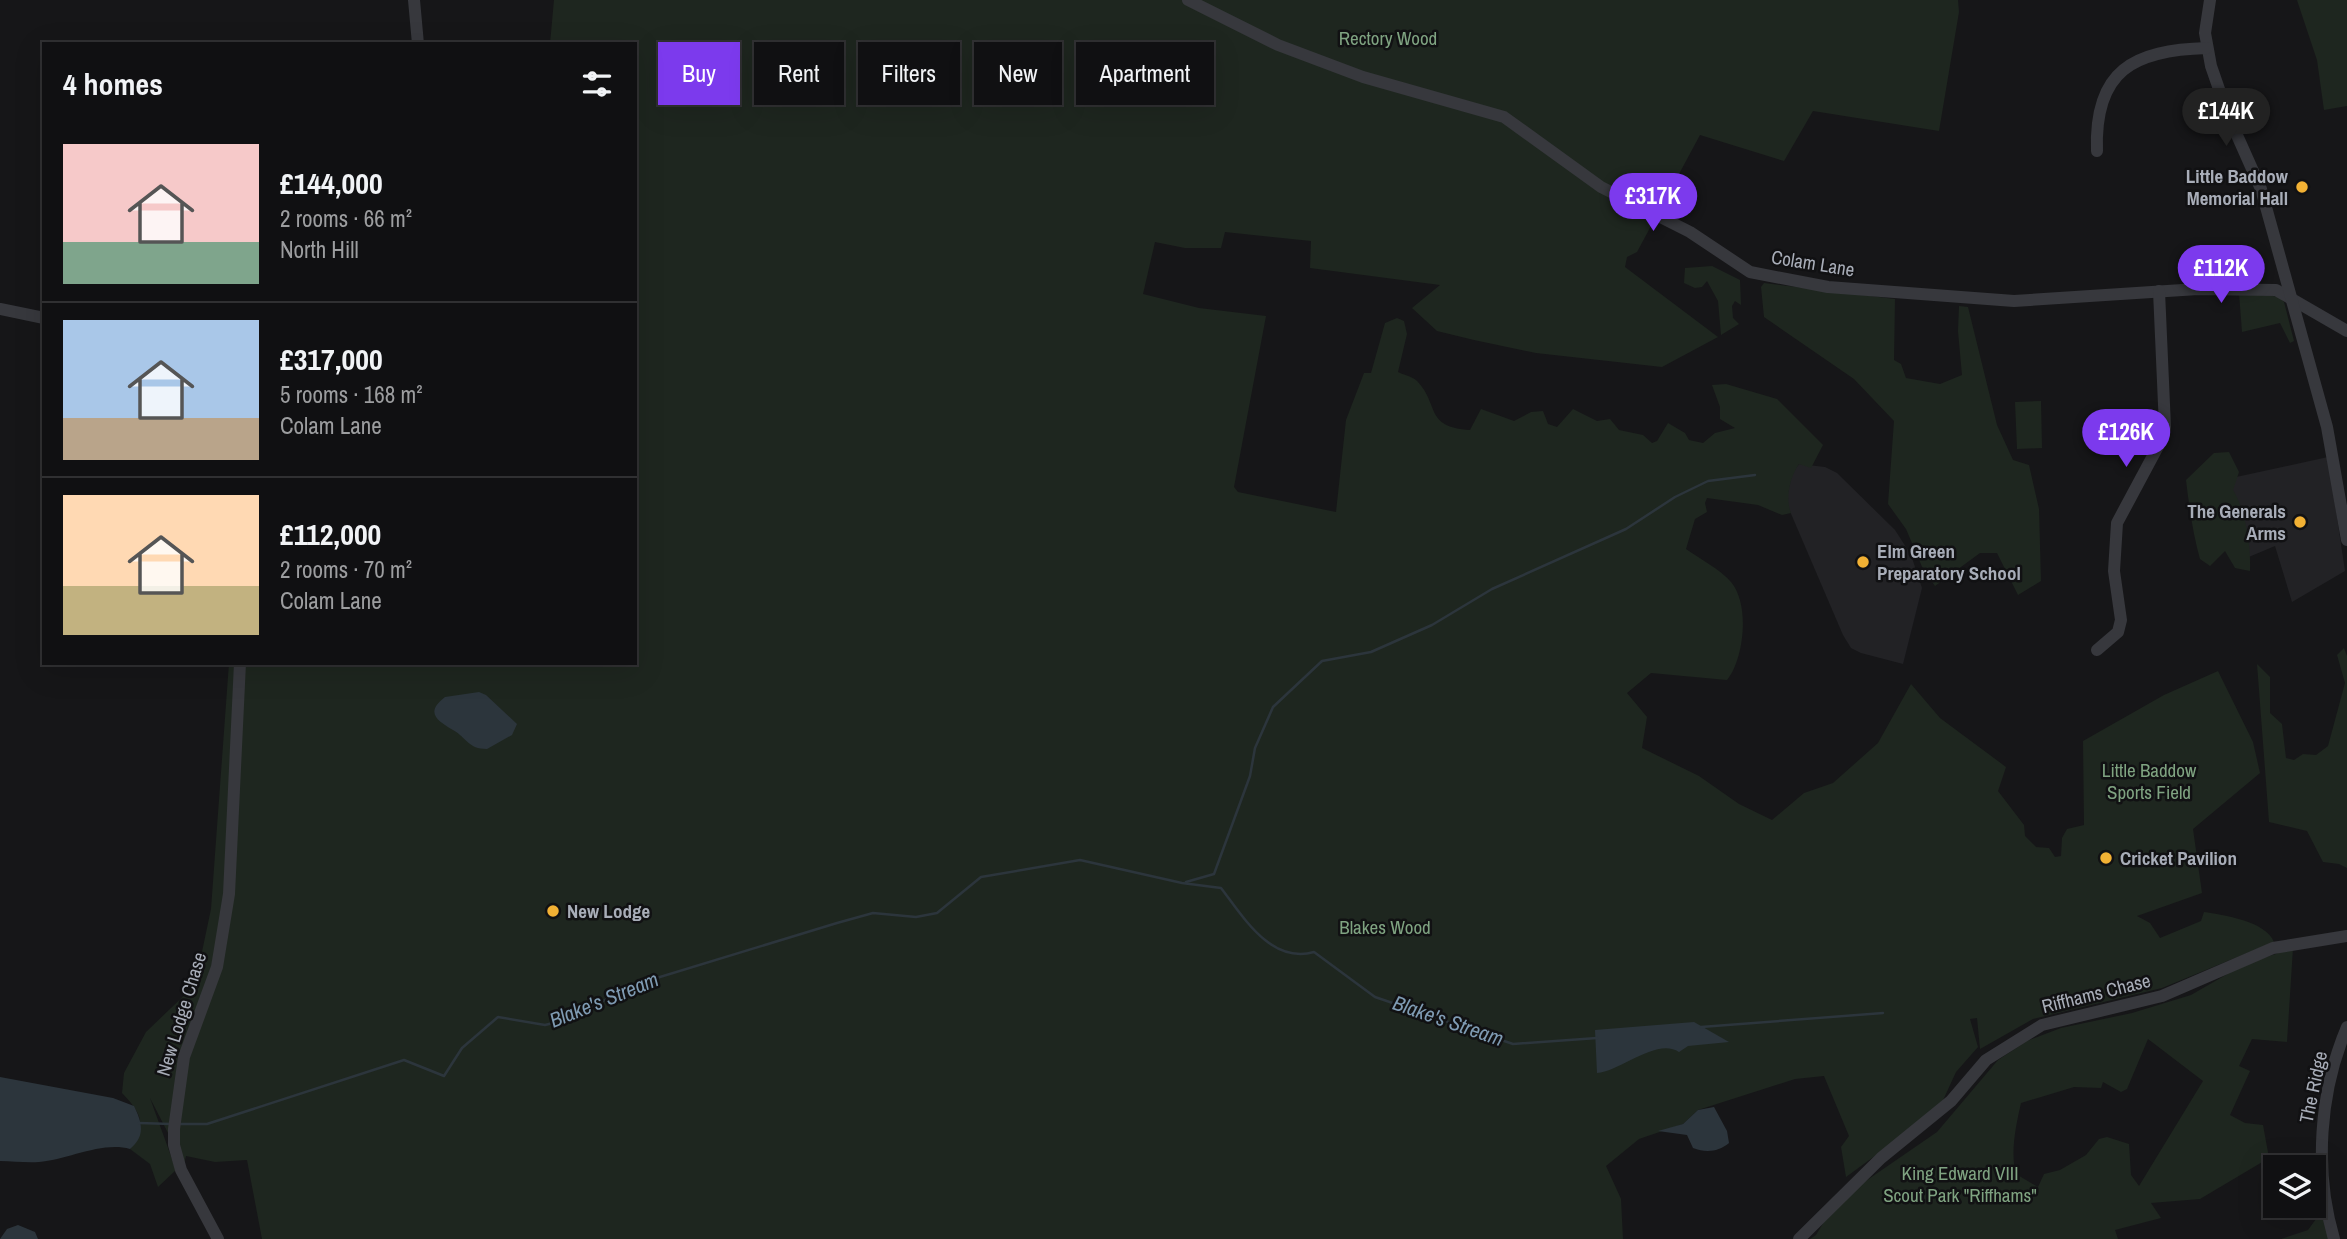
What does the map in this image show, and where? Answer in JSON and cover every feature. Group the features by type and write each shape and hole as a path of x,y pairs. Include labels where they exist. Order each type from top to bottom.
{"street":[{"path":"414,0 418,42"},
{"name":"Colam Lane","path":"1188,0 1282,47 1353,74 1504,117 1601,187 1690,232 1750,272 1828,287 2014,301 2084,299 2159,291 2239,288 2276,290 2347,331"},
{"path":"2210,0 2206,24 2207,48 2220,94 2258,180 2327,427 2347,540"},
{"path":"2097,151 2096,127 2101,99 2118,75 2138,58 2171,49 2207,48"},
{"path":"2097,650 2118,632 2121,620 2114,571 2116,523 2162,439 2165,427 2159,291"},
{"path":"2294,314 2307,306"},
{"path":"0,309 42,318"},
{"name":"New Lodge Chase","path":"218,1239 181,1170 174,1145 174,1129 184,1057 217,967 228,906 235,817 240,665"},
{"name":"Riffhams Chase","path":"1800,1239 1881,1158 1951,1101 1986,1060 2042,1025 2162,996 2273,948 2347,936"},
{"name":"The Ridge","path":"2334,1239 2322,1183 2321,1147 2326,1105 2347,1027"}],"shaded area":[{"path":"2328,457 2345,571 2292,602 2275,546 2244,559 2227,479"},
{"name":"Elm Green Preparatory School","path":"1799,464 1825,467 1837,473 1895,530 1911,555 1922,588 1903,664 1861,653 1851,648 1843,635 1786,502 1792,473"},
{"path":"479,692 486,695 517,724 512,735 487,749 472,745 438,720 434,712 445,697"},
{"path":"1694,1022 1729,1042 1688,1046 1679,1052 1660,1049 1597,1073 1595,1030"},
{"path":"0,1077 113,1098 134,1106 141,1129 138,1139 130,1149 108,1147 50,1161 0,1161"},
{"path":"1714,1107 1727,1131 1729,1143 1721,1148 1712,1151 1698,1150 1693,1148 1687,1135 1658,1131 1683,1124 1698,1110"},
{"path":"18,1225 35,1232 38,1239 0,1239 7,1229"}],"green space":[{"path":"554,0 1958,0 1959,12 1939,131 1813,111 1784,161 1700,135 1637,252 1627,257 1625,267 1718,337 1662,367 1536,353 1437,331 1412,308 1440,285 1310,268 1311,241 1225,232 1221,248 1185,248 1155,242 1143,294 1199,308 1266,316 1234,487 1238,492 1336,512 1346,420 1364,373 1371,373 1385,323 1397,318 1404,321 1407,334 1398,372 1417,381 1439,420 1455,428 1470,430 1481,409 1514,421 1531,412 1543,411 1548,424 1557,427 1573,409 1597,421 1610,419 1619,430 1643,435 1652,443 1657,441 1668,423 1685,433 1689,440 1703,443 1715,433 1735,428 1720,419 1720,407 1712,385 1726,384 1777,399 1823,445 1811,468 1799,464 1796,469 1789,494 1791,513 1782,515 1758,505 1707,498 1707,512 1695,519 1686,549 1721,573 1737,592 1743,619 1741,647 1727,680 1651,673 1627,693 1647,717 1642,748 1699,776 1739,804 1772,820 1804,793 1833,783 1878,743 1911,684 1940,718 2006,767 1998,791 2024,825 2025,836 2036,847 2049,848 2055,857 2061,856 2062,838 2067,829 2084,825 2083,741 2164,695 2218,671 2253,742 2260,773 2193,829 2202,893 2137,916 2150,923 2160,938 2201,921 2204,912 2253,924 2274,942 2162,988 2033,1019 1980,1049 1977,1018 1970,1019 1978,1047 1956,1072 1939,1109 1846,1177 1841,1147 1849,1136 1824,1076 1795,1079 1698,1110 1683,1124 1639,1139 1606,1166 1621,1199 1623,1239 262,1239 247,1160 215,1162 186,1156 184,1164 150,1098 176,1170 158,1187 150,1164 130,1149 139,1133 140,1120 134,1107 122,1093 124,1073 146,1032 195,985 211,909 229,665 637,665 637,42 550,42"},
{"path":"2297,0 2347,0 2347,106 2324,110 2317,60"},
{"path":"1712,266 1740,280 1741,305 1735,301 1732,306 1733,318 1739,324 1721,335 1718,301 1707,281 1702,287 1695,288 1684,283 1685,268"},
{"path":"1764,283 1895,299 1894,360 1901,364 1906,378 1940,384 1962,375 1959,306 1968,307 1997,425 2013,460 2029,465 2039,509 2041,581 2018,595 1997,553 1980,553 1935,586 1923,569 1906,529 1888,504 1894,421 1854,379 1764,317 1761,287"},
{"path":"2239,293 2279,297 2284,302 2294,341 2290,343 2280,323 2242,332"},
{"path":"2041,401 2042,448 2017,449 2015,402"},
{"path":"2229,452 2239,472 2233,490 2247,529 2250,571 2235,568 2225,551 2210,566 2200,559 2195,540 2186,480 2214,453"},
{"path":"2344,648 2347,656 2347,868 2323,862 2307,831 2269,822 2257,664 2270,677 2270,713 2282,724 2286,758 2294,760 2303,754 2316,755 2328,746 2345,683 2337,655"},
{"name":"King Edward VIII Scout Park \"Riffhams\"","path":"2293,948 2287,1042 2252,1039 2239,1066 2250,1071 2230,1115 2245,1123 2263,1125 2268,1155 2263,1155 2263,1162 2200,1199 2151,1203 2161,1218 2115,1230 2118,1239 1810,1239 1816,1235 1828,1215 1860,1185 1937,1132 1998,1060 2027,1041 2061,1028 2132,1013 2191,995 2243,965","holes":["2148,1039 2203,1081 2139,1186 2131,1175 2129,1144 2107,1137 2099,1139 2086,1155 2060,1170 2044,1174 2038,1187 2016,1174 2014,1148 2021,1103 2074,1087 2101,1088 2103,1082 2121,1092 2127,1089"]},
{"path":"2317,1218 2322,1218 2331,1229 2333,1239 2281,1239 2308,1230"}],"waterway":[{"name":"Blake's Stream","path":"1186,882 1214,874 1250,776 1255,748 1273,707 1322,661 1371,652 1432,625 1492,589 1626,529 1675,497 1708,481 1755,475"},
{"name":"Blake's Stream","path":"177,1124 207,1124 404,1060 444,1076 462,1048 498,1017 545,1025 565,1020 637,984 837,923 873,913 916,917 937,913 981,877 1080,860 1182,883 1221,888 1249,925 1272,945 1299,954 1314,952 1375,997 1513,1044 1597,1038"},
{"name":"Blake's Stream","path":"1701,1027 1883,1013"},
{"name":"Blake's Stream","path":"139,1123 171,1124"}],"place":[{"name":"Little Baddow Memorial Hall","path":"2302,187"},
{"name":"The Generals Arms","path":"2300,522"},
{"name":"Elm Green Preparatory School","path":"1863,562"},
{"name":"Cricket Pavilion","path":"2106,858"},
{"name":"New Lodge","path":"553,911"}],"park label":[{"name":"Rectory Wood","path":"1388,38"},
{"name":"Little Baddow Sports Field","path":"2149,781"},
{"name":"Blakes Wood","path":"1385,927"}]}
